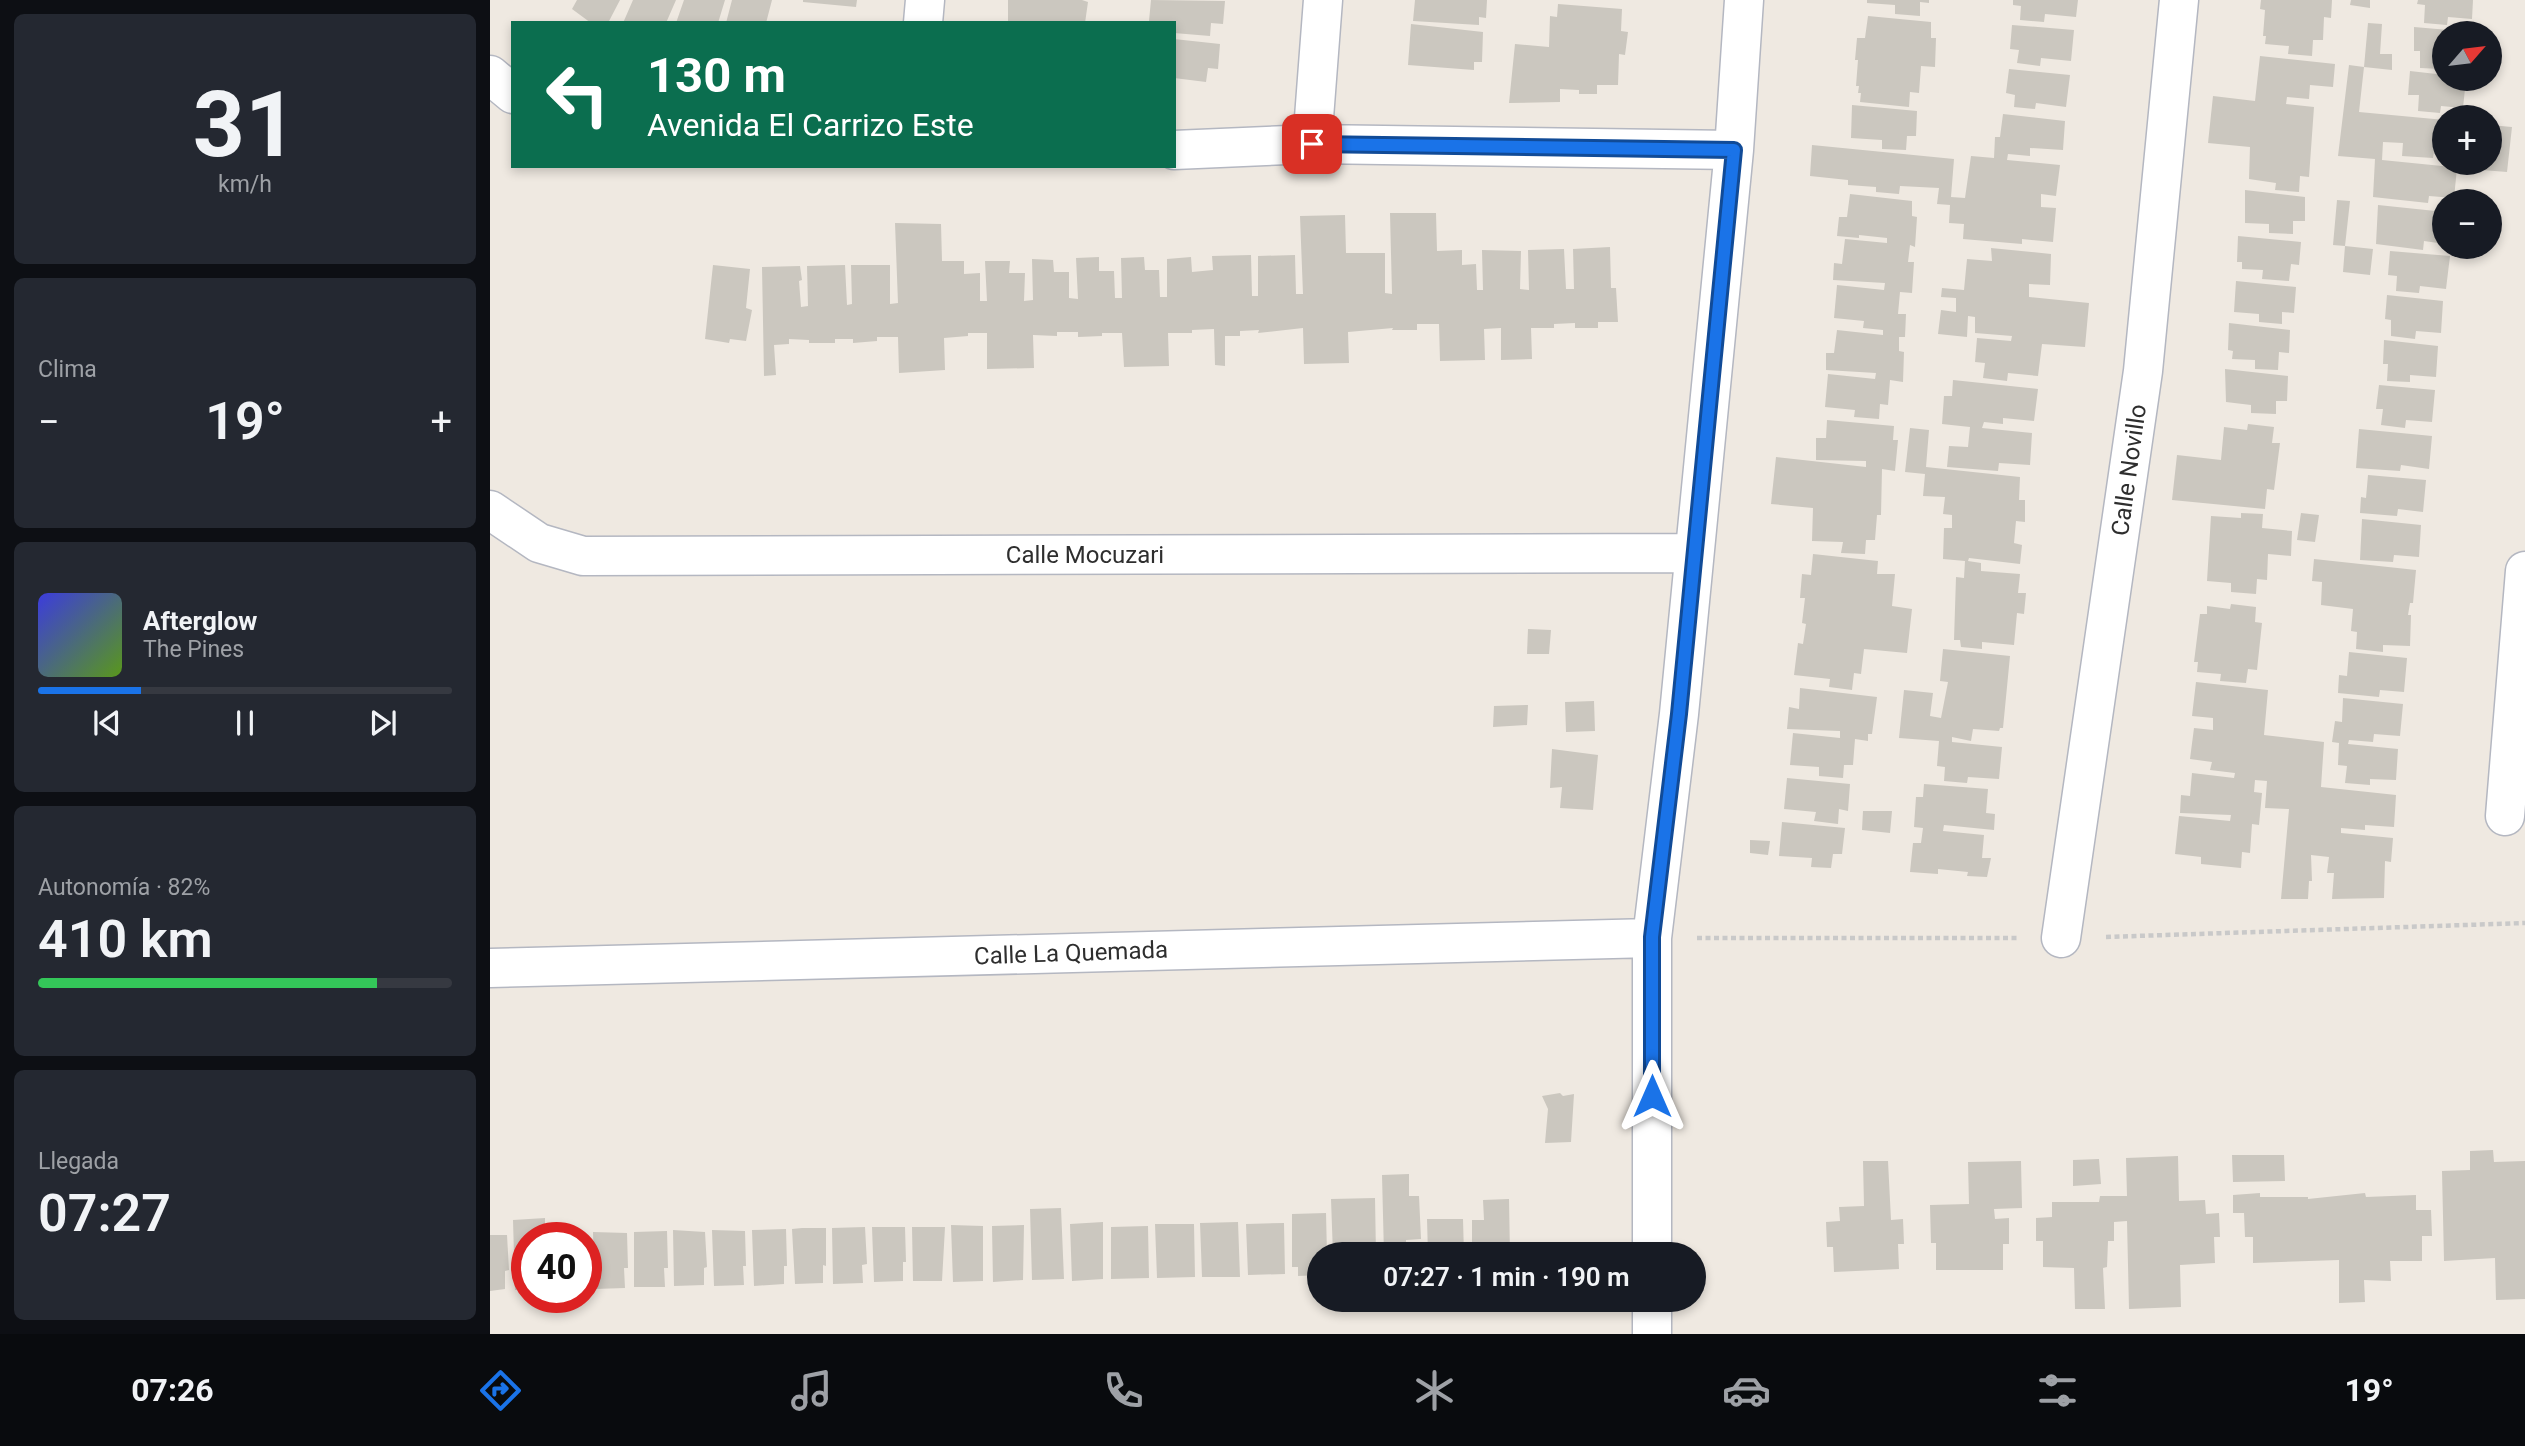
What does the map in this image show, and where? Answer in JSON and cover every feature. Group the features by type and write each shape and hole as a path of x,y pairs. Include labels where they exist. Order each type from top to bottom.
{"street":[{"path":"923,21 925,0"},
{"path":"1312,144 1323,0"},
{"path":"1652,1242 1652,937 1679,714 1734,150 1744,0"},
{"name":"Calle Novillo","path":"2061,938 2143,371 2179,0"},
{"path":"490,75 511,92"},
{"path":"1176,150 1312,144 1734,150"},
{"name":"Calle Mocuzari","path":"490,510 539,543 583,556 1693,553"},
{"path":"2505,816 2525,571"},
{"name":"Calle La Quemada","path":"490,968 1652,937"},
{"path":"1653,1312 1653,1334"}],"building":[{"path":"577,0 620,0 609,21 588,21 572,9"},
{"path":"633,0 676,0 667,21 624,21"},
{"path":"684,0 725,0 719,21 677,21"},
{"path":"732,0 772,0 767,21 727,21"},
{"path":"803,0 857,0 856,7"},
{"path":"1008,0 1088,2 1085,21 1008,21"},
{"path":"1151,0 1225,1 1223,24 1211,23 1210,36 1176,33 1176,21 1149,21"},
{"path":"1415,0 1487,0 1486,18 1479,17 1479,25 1413,21"},
{"path":"1867,0 1929,0 1929,3 1920,2 1920,16 1895,14 1895,5 1867,3"},
{"path":"2013,0 2078,0 2076,17 2045,14 2044,22 2020,20 2021,6 2013,5"},
{"path":"2261,0 2332,0 2331,18 2324,17 2323,40 2313,40 2312,56 2288,54 2289,46 2265,44 2265,10 2260,9"},
{"path":"2351,0 2370,0 2370,8 2350,5"},
{"path":"2418,0 2473,0 2472,19 2448,17 2448,21 2424,23 2425,5 2417,4"},
{"path":"1558,4 1622,9 1621,31 1628,32 1625,55 1619,54 1618,85 1597,85 1597,94 1579,94 1579,90 1560,89 1560,102 1509,103 1515,44 1549,47 1550,16 1557,17"},
{"path":"1868,16 1931,22 1931,38 1936,38 1935,67 1921,66 1919,93 1910,92 1909,107 1860,102 1861,93 1858,93 1859,86 1856,86 1857,38 1865,38"},
{"path":"2368,23 2382,24 2380,54 2392,54 2392,70 2364,67"},
{"path":"1411,24 1483,32 1482,62 1474,62 1474,70 1408,65"},
{"path":"2012,25 2074,30 2071,61 2041,58 2040,66 2017,63 2019,50 2010,49"},
{"path":"2414,27 2432,29 2432,69 2420,68 2420,51 2414,51"},
{"path":"1176,39 1220,44 1218,69 1208,68 1206,82 1176,78"},
{"path":"2260,56 2335,64 2333,87 2310,85 2309,99 2287,97 2286,104 2314,107 2309,177 2300,176 2299,192 2275,190 2276,183 2249,179 2250,147 2208,143 2213,96 2255,101"},
{"path":"2349,65 2364,67 2359,112 2432,119 2432,158 2402,156 2403,143 2383,142 2382,160 2432,165 2432,175 2456,175 2455,189 2432,189 2428,203 2373,197 2375,159 2338,156"},
{"path":"2009,69 2070,75 2066,107 2036,103 2035,109 2014,107 2015,95 2006,93"},
{"path":"2410,71 2432,74 2432,91 2465,91 2463,105 2432,105 2432,112 2418,111 2419,95 2408,95"},
{"path":"1852,105 1917,111 1916,136 1907,136 1906,150 1882,149 1882,140 1851,138"},
{"path":"2003,114 2065,121 2063,150 2030,148 2030,156 2008,154 2007,160 2060,165 2056,196 2041,194 2041,207 2056,208 2053,242 2022,239 2022,244 1963,239 1964,224 1949,223 1950,205 1937,204 1939,188 1900,186 1899,194 1876,192 1876,187 1848,185 1848,180 1810,176 1812,145 1954,159 1951,197 1965,198 1971,156 1994,158 1995,137 2000,137"},
{"path":"2502,126 2512,127 2507,172 2502,172"},
{"path":"2245,190 2305,197 2305,221 2293,221 2293,234 2269,233 2269,224 2245,223"},
{"path":"1850,194 1912,201 1912,216 1917,217 1915,247 1910,245 1908,262 1914,262 1912,293 1900,292 1898,314 1906,314 1905,337 1899,337 1899,351 1904,352 1903,382 1890,380 1888,405 1880,404 1879,419 1854,417 1855,410 1825,407 1828,374 1875,379 1876,373 1826,370 1826,353 1834,353 1837,330 1883,335 1883,330 1863,328 1864,321 1834,318 1837,285 1884,290 1885,283 1833,280 1834,263 1842,264 1845,239 1887,243 1887,238 1837,236 1839,217 1847,217"},
{"path":"2337,200 2350,201 2345,246 2333,245"},
{"path":"2378,205 2432,211 2432,242 2424,241 2423,250 2376,244"},
{"path":"1390,213 1436,213 1437,251 1462,250 1462,265 1476,264 1477,290 1483,290 1482,250 1521,251 1520,289 1529,290 1528,250 1564,249 1566,289 1574,289 1573,249 1610,247 1611,288 1616,288 1618,322 1598,322 1598,328 1575,328 1575,323 1554,324 1554,328 1531,328 1532,359 1501,360 1501,328 1484,329 1485,360 1440,361 1439,324 1417,324 1417,330 1392,330 1393,328 1348,332 1349,363 1304,364 1303,328 1258,333 1259,330 1240,331 1240,336 1225,336 1225,366 1215,365 1214,329 1168,333 1169,366 1124,367 1122,333 1078,337 1078,332 1057,332 1057,336 1033,335 1034,368 987,369 987,333 968,333 968,336 944,338 945,370 899,373 898,337 877,337 877,341 853,343 853,339 835,339 835,343 809,343 809,340 789,339 789,344 774,345 776,375 764,376 762,267 800,266 801,307 808,306 807,266 845,265 847,305 852,304 851,265 890,265 890,304 898,303 895,223 941,224 942,261 964,261 964,274 980,273 980,301 987,301 985,261 1010,261 1009,273 1025,273 1024,301 1033,300 1032,259 1053,260 1054,272 1069,272 1069,298 1078,299 1076,258 1099,257 1099,271 1114,271 1115,298 1122,298 1121,258 1144,257 1145,270 1159,270 1160,297 1167,297 1167,259 1191,257 1192,272 1213,270 1212,256 1251,255 1252,296 1258,296 1258,256 1295,255 1296,294 1303,294 1300,216 1345,215 1346,253 1385,253 1385,293 1392,294"},
{"path":"2238,236 2301,242 2299,265 2291,264 2289,281 2262,279 2263,270 2242,269 2242,262 2237,262"},
{"path":"2345,246 2373,249 2370,275 2343,272"},
{"path":"1991,248 2051,254 2050,285 2029,284 2029,297 2089,303 2085,347 2042,344 2038,376 2008,373 2007,381 1983,378 1985,363 1975,362 1977,338 2011,341 2012,336 1975,333 1975,317 1968,316 1967,337 1938,334 1941,310 1956,312 1956,298 1941,297 1942,288 1964,290 1967,259 1992,261"},
{"path":"2390,251 2432,254 2432,259 2450,259 2446,289 2420,286 2419,293 2396,291 2397,276 2388,275"},
{"path":"713,265 750,269 746,308 752,310 746,341 730,339 729,343 705,339"},
{"path":"2236,281 2296,287 2294,313 2282,312 2282,324 2259,322 2259,314 2234,312"},
{"path":"2387,295 2443,301 2441,333 2416,331 2415,339 2391,336 2391,320 2385,319"},
{"path":"2229,323 2290,330 2289,353 2279,352 2278,370 2255,369 2255,360 2232,359 2233,351 2228,350"},
{"path":"2384,340 2438,346 2436,377 2410,375 2410,382 2387,381 2388,364 2383,364"},
{"path":"2225,369 2288,376 2287,401 2276,401 2276,414 2251,413 2251,405 2226,402"},
{"path":"1953,380 2038,389 2034,421 2003,418 2003,424 1984,422 1982,428 2032,433 2030,465 1999,463 1998,471 1947,467 1949,446 1968,447 1970,427 1942,424 1944,396 1952,396"},
{"path":"2379,385 2435,390 2432,422 2406,420 2405,428 2381,425 2383,409 2376,409"},
{"path":"1827,420 1894,426 1893,440 1898,440 1895,471 1882,469 1881,515 1877,515 1875,540 1866,540 1865,554 1841,553 1843,542 1812,541 1813,508 1771,504 1776,457 1866,467 1866,461 1816,460 1816,438 1826,438"},
{"path":"2248,424 2274,427 2272,443 2280,443 2274,490 2267,489 2265,509 2172,500 2177,455 2221,460 2224,427 2247,430"},
{"path":"1910,428 1929,430 1926,467 2020,477 2019,500 2025,500 2025,522 2016,521 2014,543 2022,545 2020,564 1969,558 1968,561 1981,563 1981,571 2020,574 2018,593 2026,593 2024,614 2017,613 2014,645 1982,642 1982,649 1961,647 1960,640 1954,640 1956,577 1964,578 1965,561 1943,559 1944,528 1952,528 1952,515 1943,514 1945,497 1923,496 1925,474 1905,472"},
{"path":"2359,429 2432,436 2429,469 2401,465 2400,471 2356,468"},
{"path":"2368,475 2426,480 2423,512 2398,509 2397,516 2360,513 2361,497 2366,498"},
{"path":"2241,513 2263,514 2262,528 2292,531 2291,556 2268,554 2267,580 2257,579 2256,594 2231,592 2231,583 2207,581 2211,516 2241,518"},
{"path":"2301,513 2319,515 2315,542 2297,540"},
{"path":"2362,519 2421,525 2419,557 2394,555 2393,562 2360,560"},
{"path":"1813,554 1878,561 1877,574 1895,574 1892,606 1912,609 1907,653 1864,649 1861,674 1854,673 1852,690 1829,687 1830,679 1794,675 1798,643 1803,644 1806,624 1802,623 1805,598 1800,598 1802,574 1811,575"},
{"path":"2314,559 2416,570 2413,603 2410,603 2408,615 2411,615 2410,646 2383,645 2383,652 2356,649 2357,632 2351,631 2353,609 2321,605 2322,582 2312,581"},
{"path":"2231,604 2256,607 2255,622 2262,623 2257,670 2248,669 2246,683 2220,681 2221,674 2197,672 2198,662 2194,662 2200,614 2207,614 2207,606 2230,609"},
{"path":"1528,629 1551,630 1549,654 1527,654"},
{"path":"1943,649 2010,656 2003,728 1999,731 1973,729 1971,741 1952,737 1952,742 2002,747 1999,779 1968,777 1967,783 1944,781 1945,767 1937,766 1939,741 1899,738 1904,690 1933,693 1930,716 1941,718 1948,682 1940,681"},
{"path":"2349,652 2407,658 2404,692 2380,690 2379,697 2338,693 2339,675 2347,676"},
{"path":"2196,682 2268,690 2264,735 2324,742 2321,787 2396,795 2394,827 2365,825 2365,830 2341,828 2341,833 2393,838 2391,862 2385,861 2384,898 2332,899 2334,873 2327,873 2329,857 2311,855 2312,881 2309,881 2308,899 2281,899 2289,809 2265,808 2267,781 2255,780 2254,792 2262,793 2259,825 2252,824 2250,853 2242,852 2241,868 2201,864 2201,857 2175,854 2179,816 2230,821 2231,815 2180,813 2181,795 2190,796 2192,773 2234,778 2235,773 2210,770 2212,762 2190,759 2194,728 2213,730 2213,718 2192,716"},
{"path":"1800,688 1877,697 1872,734 1868,734 1868,741 1855,739 1853,765 1844,765 1843,778 1819,776 1819,767 1790,765 1793,733 1840,738 1840,731 1787,729 1789,707 1799,709"},
{"path":"2343,698 2403,704 2400,736 2374,734 2373,742 2349,740 2348,744 2398,749 2396,780 2370,779 2370,785 2345,783 2347,766 2338,765 2339,743 2332,742 2335,721 2342,722"},
{"path":"1594,701 1595,731 1566,732 1565,702"},
{"path":"1528,705 1527,725 1493,727 1494,706"},
{"path":"1552,749 1598,755 1593,810 1560,808 1562,787 1550,788"},
{"path":"1787,778 1850,784 1848,811 1839,809 1838,824 1814,821 1816,812 1784,809"},
{"path":"1924,784 1988,789 1986,813 1995,814 1994,830 1944,825 1943,831 1984,835 1982,858 1991,858 1987,877 1967,876 1968,872 1938,869 1938,874 1910,872 1913,843 1921,843 1923,828 1914,827 1916,797 1923,797"},
{"path":"1863,811 1892,811 1890,833 1862,830"},
{"path":"1782,822 1845,828 1842,854 1833,854 1831,868 1811,867 1812,858 1779,856"},
{"path":"1750,840 1770,841 1768,855 1750,853"},
{"path":"1560,1093 1563,1096 1574,1094 1571,1142 1545,1143 1548,1109 1542,1096"},
{"path":"2493,1150 2494,1162 2525,1161 2525,1299 2496,1300 2495,1258 2444,1261 2442,1171 2470,1170 2470,1151"},
{"path":"2232,1155 2284,1155 2285,1181 2233,1182"},
{"path":"2178,1156 2179,1201 2205,1200 2206,1214 2219,1213 2220,1237 2214,1237 2215,1263 2180,1265 2181,1307 2129,1309 2127,1221 2114,1222 2114,1241 2108,1241 2107,1267 2103,1268 2105,1309 2075,1309 2074,1268 2043,1267 2043,1241 2036,1241 2036,1218 2052,1217 2052,1202 2099,1202 2100,1196 2127,1196 2126,1158"},
{"path":"2099,1159 2101,1184 2073,1186 2073,1160"},
{"path":"1863,1161 1888,1161 1891,1220 1903,1219 1904,1244 1898,1244 1899,1269 1834,1272 1833,1247 1827,1247 1826,1222 1840,1221 1839,1207 1864,1206"},
{"path":"2021,1161 2022,1208 1994,1209 1995,1219 2009,1218 2009,1244 2003,1244 2003,1270 1936,1270 1936,1243 1931,1243 1930,1205 1969,1204 1968,1162"},
{"path":"1409,1174 1409,1196 1419,1196 1421,1239 1384,1242 1382,1175"},
{"path":"2260,1193 2260,1197 2308,1199 2365,1193 2366,1197 2416,1195 2416,1210 2431,1210 2432,1236 2422,1236 2422,1261 2390,1261 2391,1281 2364,1280 2365,1302 2339,1303 2339,1260 2253,1263 2253,1237 2245,1237 2244,1213 2233,1213 2233,1195"},
{"path":"1375,1198 1376,1242 1333,1242 1331,1199"},
{"path":"1509,1199 1510,1242 1472,1242 1472,1220 1484,1220 1483,1200"},
{"path":"1061,1208 1064,1279 1032,1280 1030,1209"},
{"path":"1326,1213 1327,1242 1307,1242 1307,1276 1298,1276 1298,1267 1292,1267 1292,1214"},
{"path":"545,1218 545,1222 513,1222"},
{"path":"1427,1219 1463,1219 1464,1242 1428,1242"},
{"path":"1103,1222 1103,1279 1072,1281 1070,1224"},
{"path":"1238,1222 1240,1277 1202,1277 1200,1223"},
{"path":"1284,1223 1285,1274 1248,1275 1246,1224"},
{"path":"1155,1224 1194,1224 1195,1277 1157,1278"},
{"path":"951,1225 983,1226 983,1281 953,1282"},
{"path":"1024,1225 1023,1280 993,1282 992,1226"},
{"path":"1148,1226 1149,1278 1111,1279 1111,1227"},
{"path":"865,1227 867,1264 862,1265 863,1283 833,1284 832,1228"},
{"path":"872,1227 905,1227 906,1262 903,1262 903,1281 874,1282"},
{"path":"912,1227 945,1227 942,1281 913,1281"},
{"path":"826,1228 823,1283 795,1284 792,1229"},
{"path":"786,1229 787,1266 784,1266 784,1284 754,1286 752,1230"},
{"path":"673,1230 705,1232 707,1267 704,1268 704,1285 674,1286"},
{"path":"712,1230 745,1231 744,1285 714,1286"},
{"path":"667,1231 668,1268 664,1268 665,1287 634,1287 634,1232"},
{"path":"602,1232 627,1233 628,1268 624,1268 625,1288 602,1289"},
{"path":"490,1235 507,1235 509,1270 505,1271 505,1289 490,1291"}],"route":[{"path":"1312,144 1734,150 1679,714 1652,937 1652,1096"}]}
